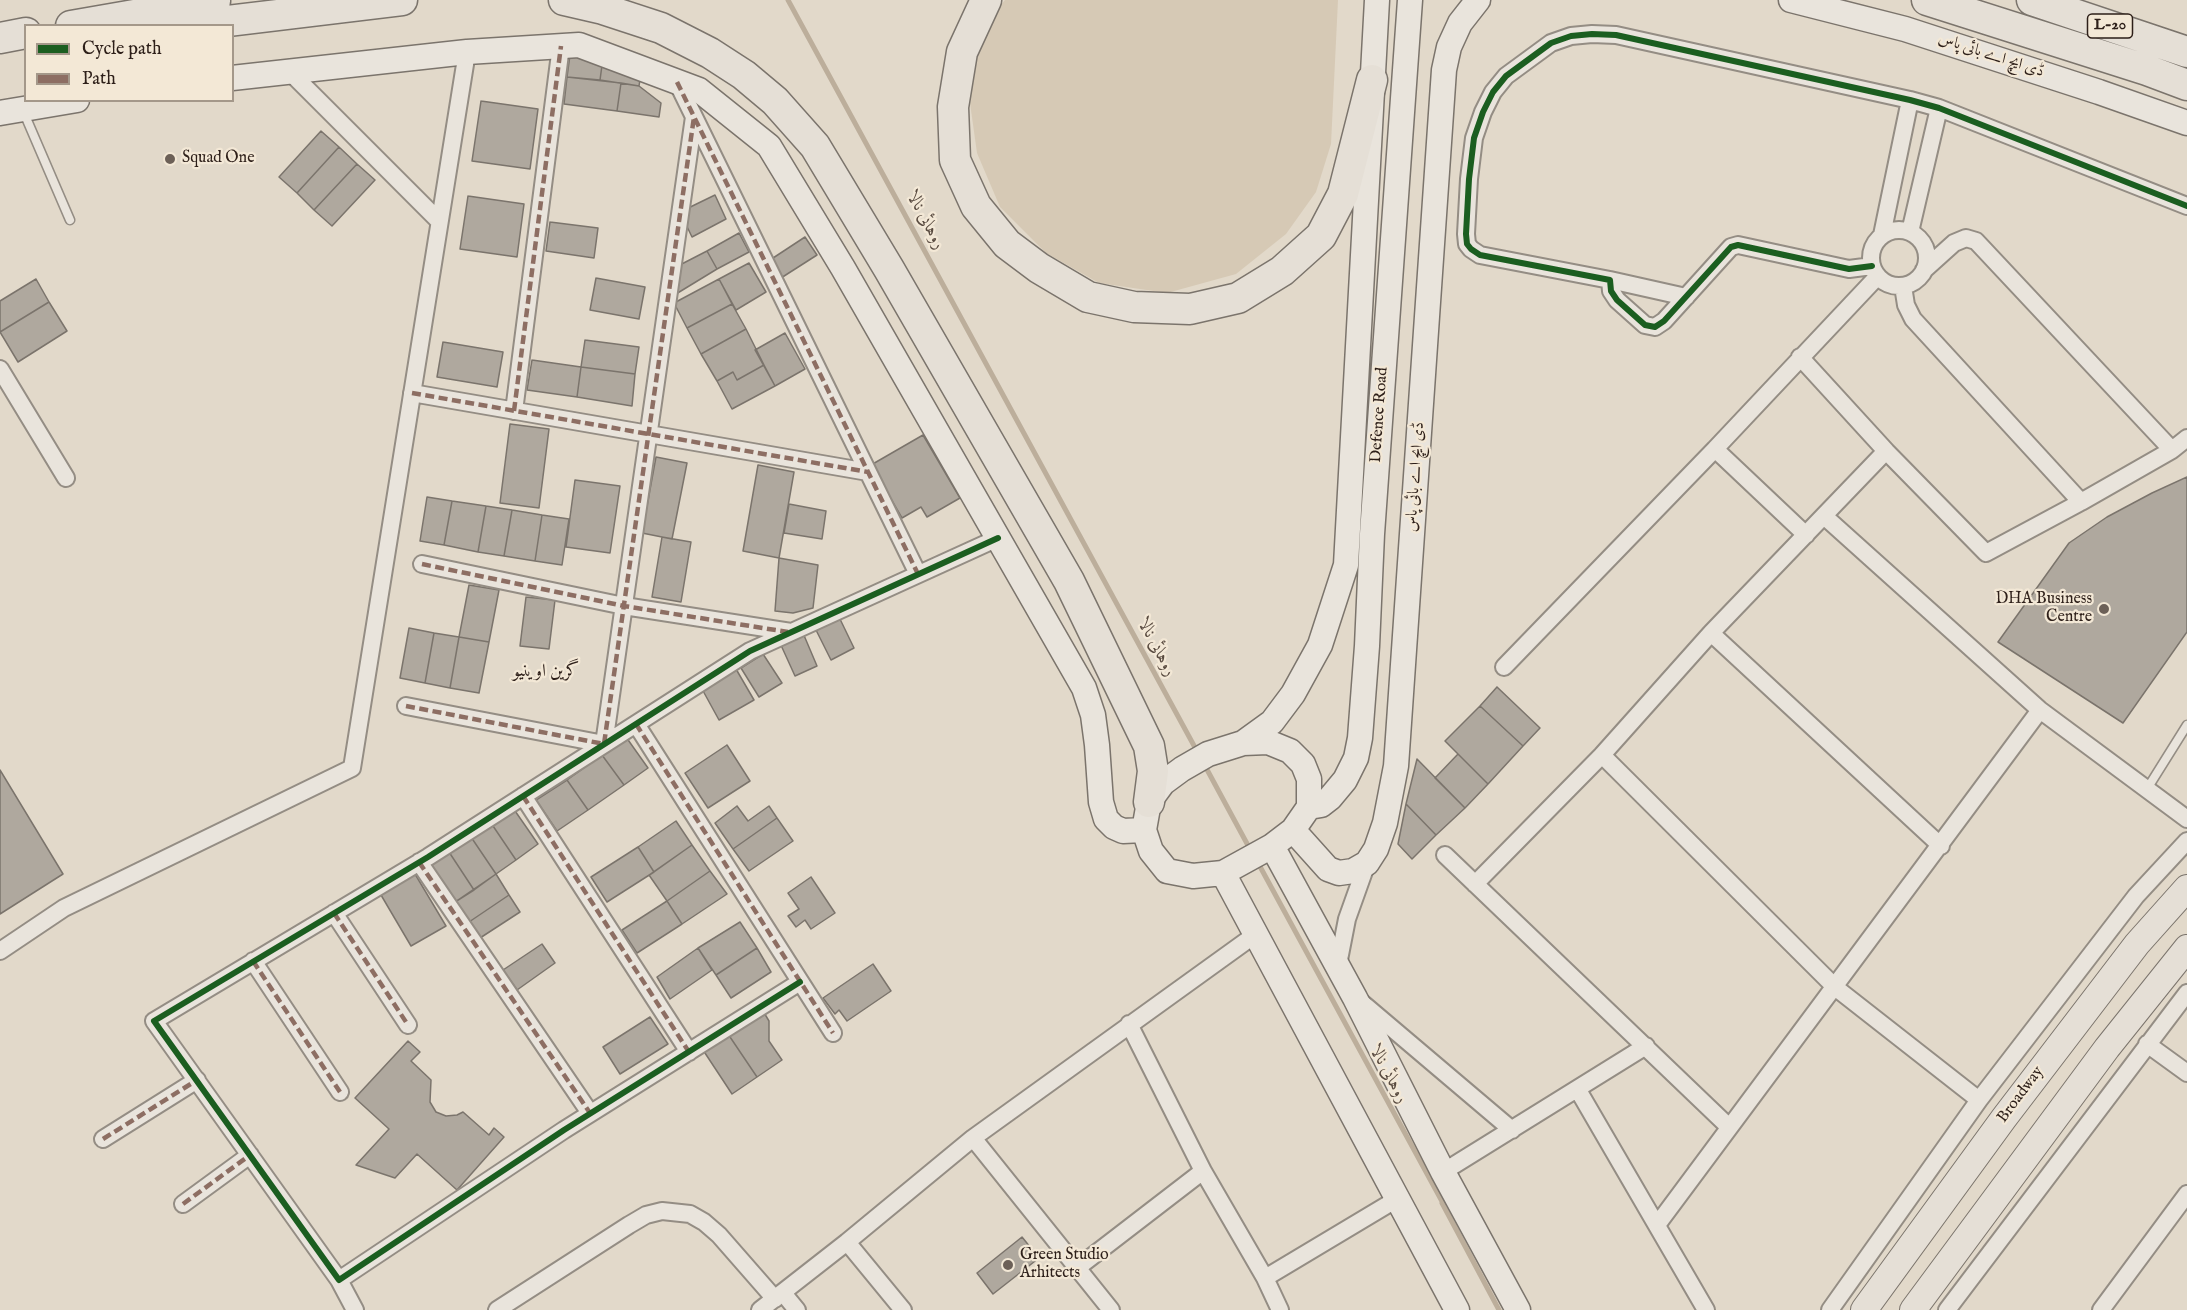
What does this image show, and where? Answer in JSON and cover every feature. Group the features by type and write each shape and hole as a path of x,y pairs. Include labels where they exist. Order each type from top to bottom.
{"highway":[{"path":"82,24 218,0"},
{"path":"203,24 402,0"},
{"path":"564,0 603,9 661,28 710,53 744,75 775,101 815,146 889,269 1069,581 1149,746 1153,771 1147,816"},
{"path":"986,0 962,52 953,107 955,160 976,206 1007,244 1039,268 1088,297 1134,308 1190,309 1238,298 1282,271 1321,236 1343,194 1372,80"},
{"path":"1926,0 2147,70 2187,85"},
{"name":"L-20","path":"2032,0 2187,52"},
{"path":"0,38 24,33"},
{"path":"0,45 24,43"}],"main road":[{"name":"Defence Road","path":"1243,743 1272,722 1293,694 1320,645 1346,566 1377,0"},
{"name":"Defence Road","path":"1309,807 1321,805 1345,780 1356,758 1360,738 1372,534 1410,0"},
{"name":"ڈی ایچ اے بائی پاس","path":"1367,863 1376,849 1385,823 1396,766 1444,70 1449,47 1460,23 1478,0"},
{"name":"ڈی ایچ اے بائی پاس","path":"1791,0 1905,29 2187,123"},
{"path":"234,78 467,52 579,45 699,90 769,146 843,268 1084,688 1093,715 1101,802 1106,819 1114,827 1124,831 1147,816"},
{"path":"11,111 66,102"},
{"path":"1268,742 1290,751 1303,764 1309,779 1309,807 1293,830 1272,846 1223,873 1193,876 1167,871 1150,851 1147,816 1163,783 1208,754 1243,743 1268,742"},
{"path":"1293,830 1329,869 1339,873 1353,871 1367,863"},
{"path":"1272,846 1338,965 1443,1172 1518,1310"},
{"path":"1223,873 1457,1310"},
{"name":"Broadway","path":"1864,1310 2004,1118 2137,944 2187,888"},
{"path":"1912,1310 2107,1048 2187,948"}],"street":[{"path":"1686,297 1480,255 1467,244 1469,179 1474,138 1484,112 1493,92 1506,76 1551,43 1571,36 1616,35 1910,100 1939,108 2187,206"},
{"path":"514,411 561,46"},
{"path":"0,951 64,908 352,768 467,52"},
{"path":"290,72 440,221"},
{"path":"677,82 918,574"},
{"path":"1882,235 1910,100"},
{"path":"1910,232 1939,108"},
{"path":"604,744 694,117"},
{"path":"1924,270 1927,255 1922,242 1910,232 1891,231 1882,235 1874,244 1871,255 1875,271 1889,285 1903,286 1919,278 1924,270 1954,243 1966,238 1976,241 2172,450"},
{"path":"1610,280 1611,291 1617,300 1646,325 1655,327 1664,321 1731,247 1738,245 1849,270 1875,271"},
{"path":"1504,667 1715,449 1875,271"},
{"path":"1903,286 1906,304 1913,320 2081,502"},
{"path":"1800,357 1886,451 1986,553 2172,450 2187,438"},
{"path":"0,369 66,478"},
{"path":"412,393 868,472"},
{"path":"1715,449 1806,535"},
{"path":"1475,884 1602,755 1711,633 1886,451"},
{"path":"1824,516 2040,710 2187,819"},
{"path":"355,1310 339,1280 154,1021 419,862 750,651 998,538"},
{"path":"422,564 624,606 791,632"},
{"path":"1711,633 1941,846"},
{"path":"406,706 604,744"},
{"path":"1657,1225 1836,988 2040,710"},
{"path":"636,724 833,1033"},
{"path":"1602,755 1836,988 1979,1100"},
{"path":"523,796 689,1052"},
{"path":"1830,1310 1979,1100 2136,896 2187,841"},
{"path":"1444,855 1729,1127"},
{"path":"419,862 590,1113"},
{"path":"1338,965 1347,919 1367,863"},
{"path":"334,913 408,1025"},
{"path":"760,1310 973,1138 1256,934"},
{"path":"254,961 340,1092"},
{"path":"339,1280 590,1113 800,982"},
{"path":"1947,1310 2187,993"},
{"path":"1355,998 1512,1130"},
{"path":"1129,1024 1203,1172 1265,1278 1280,1310"},
{"path":"2147,1044 2187,1073"},
{"path":"1443,1172 1646,1046"},
{"path":"103,1140 197,1080"},
{"path":"1578,1090 1706,1310"},
{"path":"973,1138 1111,1310"},
{"path":"183,1204 250,1155"},
{"path":"1077,1268 1203,1172"},
{"path":"2101,1310 2187,1194"},
{"path":"1265,1278 1397,1200"},
{"path":"497,1310 629,1225 646,1215 662,1211 690,1214 704,1221 779,1296 797,1310"},
{"path":"847,1242 903,1310"}],"lane":[{"path":"11,111 70,220"},
{"path":"2147,789 2187,725"}],"shaded area":[{"path":"1005,0 1338,0 1331,144 1316,192 1286,234 1236,274 1167,293 1099,283 1046,253 1000,207 977,153 970,103 977,52 999,7"}],"building":[{"path":"570,55 603,58 600,80 567,77"},
{"path":"603,58 641,73 639,86 600,80"},
{"path":"567,77 621,83 617,111 564,104"},
{"path":"621,83 639,86 661,103 659,117 617,111"},
{"path":"481,101 538,109 530,169 472,161"},
{"path":"321,131 339,147 297,193 279,177"},
{"path":"339,147 357,164 314,210 297,193"},
{"path":"357,164 375,180 332,226 314,210"},
{"path":"715,195 726,219 692,237 680,212"},
{"path":"468,196 524,204 517,257 460,249"},
{"path":"550,222 598,228 594,258 546,251"},
{"path":"739,233 749,252 717,269 707,251"},
{"path":"805,237 817,255 781,278 770,260"},
{"path":"707,251 717,269 676,294 672,269"},
{"path":"749,263 766,292 736,310 719,279"},
{"path":"596,278 645,287 639,319 590,310"},
{"path":"36,279 49,302 0,332 0,301"},
{"path":"719,279 732,304 687,328 674,303"},
{"path":"49,302 67,331 18,362 0,332"},
{"path":"732,304 746,329 701,354 687,328"},
{"path":"746,329 764,365 737,380 733,372 717,381 701,354"},
{"path":"785,333 805,369 775,386 755,350"},
{"path":"585,340 639,347 635,374 581,367"},
{"path":"443,342 503,352 497,387 437,377"},
{"path":"532,360 581,367 577,397 527,390"},
{"path":"764,365 775,386 732,409 717,381 733,372 737,380"},
{"path":"581,367 635,374 632,406 577,397"},
{"path":"510,424 549,429 539,508 500,503"},
{"path":"923,435 960,498 927,517 921,507 902,518 871,465"},
{"path":"656,457 687,463 672,539 642,533"},
{"path":"758,465 794,472 779,558 743,551"},
{"name":"DHA Business Centre","path":"2187,477 2187,632 2123,723 1998,642 2069,543 2107,517"},
{"path":"575,480 620,486 610,553 566,547"},
{"path":"427,497 452,501 444,545 420,541"},
{"path":"452,501 486,506 478,552 444,545"},
{"path":"789,504 826,511 822,539 784,533"},
{"path":"486,506 512,510 504,556 478,552"},
{"path":"512,510 542,515 535,561 504,556"},
{"path":"542,515 569,519 562,565 535,561"},
{"path":"662,537 691,542 681,602 652,597"},
{"path":"779,558 818,565 813,608 793,613 775,611"},
{"path":"469,585 499,590 489,642 459,637"},
{"path":"526,597 555,600 549,649 520,646"},
{"path":"839,617 854,648 831,660 815,628"},
{"path":"409,628 434,633 425,683 400,678"},
{"path":"434,633 459,637 450,688 425,683"},
{"path":"803,633 817,666 795,676 780,643"},
{"path":"459,637 489,642 479,693 450,688"},
{"path":"763,654 782,683 759,697 741,668"},
{"path":"736,669 754,700 719,720 702,689"},
{"path":"1497,687 1540,728 1523,746 1480,706"},
{"path":"1480,706 1523,746 1488,784 1445,741"},
{"path":"626,737 648,768 624,785 602,755"},
{"path":"727,745 750,781 708,808 685,773"},
{"path":"1458,754 1488,784 1465,808 1435,778"},
{"path":"602,755 624,785 588,810 567,780"},
{"path":"1417,759 1465,808 1436,835 1406,804"},
{"path":"0,770 63,874 0,914"},
{"path":"567,780 588,810 557,831 536,800"},
{"path":"1406,804 1436,835 1412,859 1398,844"},
{"path":"737,806 748,821 769,806 777,818 733,849 715,823"},
{"path":"513,808 538,844 516,860 491,823"},
{"path":"777,818 793,841 749,871 733,849"},
{"path":"676,821 692,845 654,872 638,847"},
{"path":"491,823 516,860 496,874 471,837"},
{"path":"471,837 496,874 474,890 449,852"},
{"path":"692,845 710,871 667,901 649,875"},
{"path":"638,847 654,872 607,902 591,877"},
{"path":"449,852 474,890 455,902 430,864"},
{"path":"710,871 727,894 682,924 667,901"},
{"path":"415,874 446,926 411,946 381,895"},
{"path":"496,874 509,895 469,922 455,902"},
{"path":"811,877 835,913 811,929 805,920 796,927 788,916 799,909 788,893"},
{"path":"509,895 520,912 480,938 469,922"},
{"path":"667,901 682,924 637,953 622,930"},
{"path":"740,922 757,948 716,975 698,948"},
{"path":"542,944 555,963 517,990 503,970"},
{"path":"698,948 712,970 670,999 657,977"},
{"path":"757,948 771,972 731,998 716,975"},
{"path":"873,964 891,991 847,1021 839,1010 835,1014 823,998"},
{"path":"763,1011 769,1021 769,1041 782,1060 757,1077 728,1034"},
{"path":"650,1017 668,1044 620,1074 603,1047"},
{"path":"728,1034 757,1077 732,1094 703,1050"},
{"path":"408,1041 420,1052 411,1061 431,1080 430,1102 436,1112 446,1116 463,1112 489,1135 494,1128 504,1137 457,1190 417,1154 395,1178 356,1165 389,1129 355,1098"},
{"name":"Green Studio Arhitects","path":"1022,1237 1039,1258 993,1294 977,1273"}],"waterway":[{"name":"روہائی نالا","path":"788,0 1198,753"},
{"name":"روہائی نالا","path":"1204,764 1251,851"},
{"name":"روہائی نالا","path":"1257,861 1444,1205"},
{"name":"روہائی نالا","path":"1442,1203 1499,1310"}],"marked path":[{"path":"514,411 561,46"},
{"path":"677,82 918,574"},
{"path":"406,706 604,744 694,117"},
{"path":"412,393 868,472"},
{"path":"422,564 624,606 788,632"},
{"path":"636,724 833,1033"},
{"path":"523,796 689,1052"},
{"path":"419,862 590,1113"},
{"path":"334,913 408,1025"},
{"path":"253,961 340,1092"},
{"path":"103,1139 197,1080"},
{"path":"183,1204 250,1155"}],"cycle path":[{"path":"1872,266 1849,269 1738,245 1731,247 1664,321 1655,327 1645,325 1617,300 1611,291 1610,280 1480,255 1467,244 1469,179 1474,138 1483,112 1493,92 1506,76 1551,43 1571,36 1616,35 1939,108 2187,206"},
{"path":"800,982 564,1130 339,1280 154,1021 428,857 750,651 998,538"}],"place":[{"name":"Squad One","path":"170,159"},
{"name":"DHA Business Centre","path":"2104,609"},
{"name":"Green Studio Arhitects","path":"1008,1265"}],"district":[{"name":"گرین اوینیو","path":"546,672"}]}
